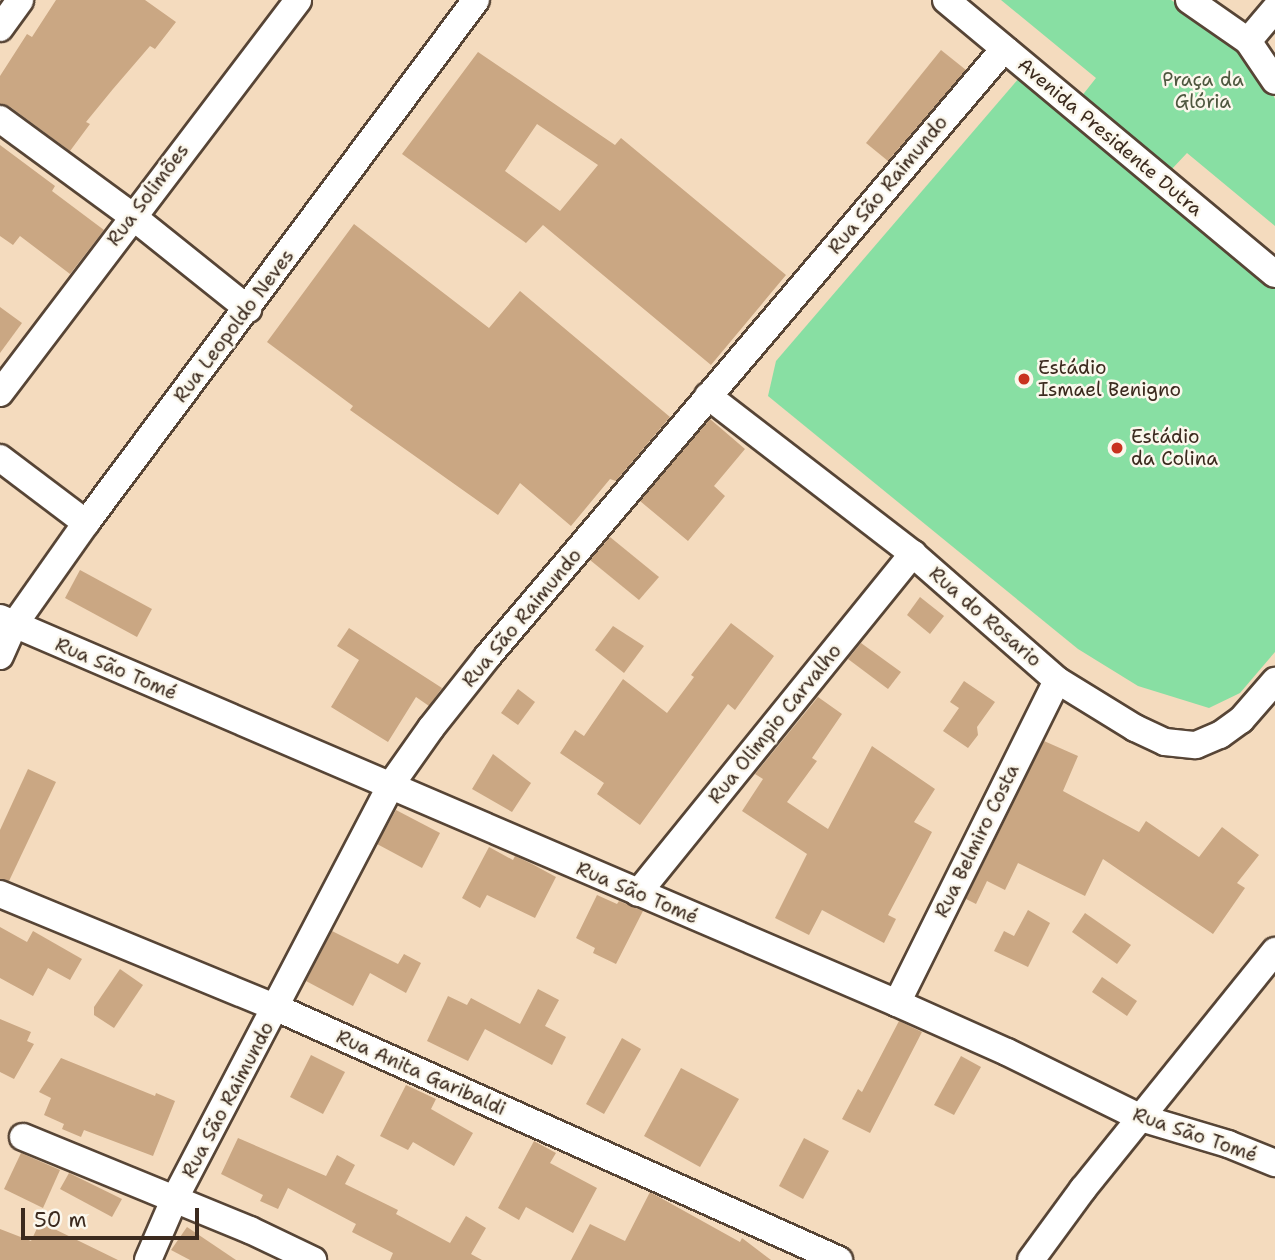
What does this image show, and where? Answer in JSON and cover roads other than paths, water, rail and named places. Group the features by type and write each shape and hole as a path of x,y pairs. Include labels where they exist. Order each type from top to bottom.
{"street":[{"path":"0,29 20,0"},
{"name":"Rua Solimões","path":"0,393 298,0"},
{"name":"Avenida Presidente Dutra","path":"946,0 1275,274"},
{"path":"1189,0 1275,64"},
{"name":"Rua Leopoldo Neves","path":"0,656 7,622 86,523 248,309 467,3"},
{"path":"1251,45 1275,9"},
{"path":"1251,45 1275,80"},
{"name":"Rua São Raimundo","path":"148,1260 174,1200 277,1008 390,786 488,656 1004,49"},
{"path":"0,119 132,216 248,309"},
{"name":"Rua do Rosario","path":"709,396 913,554 1058,680 1155,737 1165,742 1196,745 1220,735 1241,720 1275,681"},
{"path":"0,458 86,523"},
{"name":"Rua Olimpio Carvalho","path":"638,893 913,554"},
{"name":"Rua São Tomé","path":"7,622 897,1003 1007,1052 1142,1118 1228,1143 1275,1163"},
{"name":"Rua Belmiro Costa","path":"897,1003 1058,680"},
{"name":"Rua Anita Garibaldi","path":"0,894 277,1008 839,1260"},
{"path":"1031,1260 1083,1189 1275,951"},
{"path":"23,1137 313,1260"}],"place":[{"name":"Estádio Ismael Benigno","path":"1024,379"},
{"name":"Estádio da Colina","path":"1117,448"}],"park label":[{"name":"Praça da Glória","path":"1203,91"}]}
